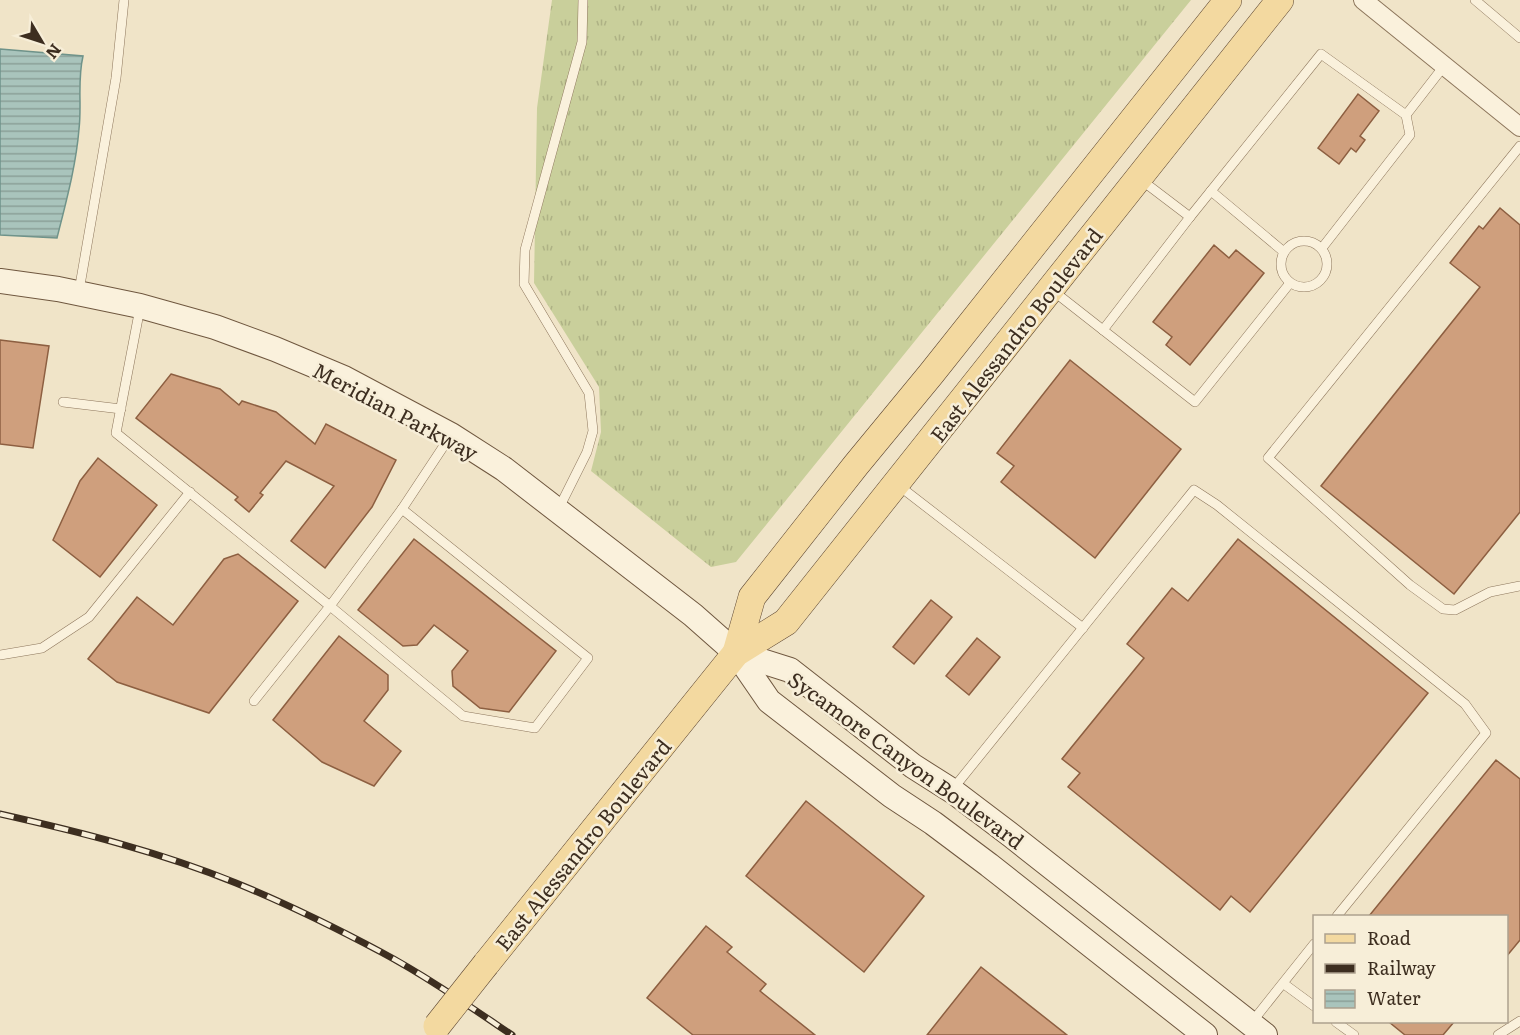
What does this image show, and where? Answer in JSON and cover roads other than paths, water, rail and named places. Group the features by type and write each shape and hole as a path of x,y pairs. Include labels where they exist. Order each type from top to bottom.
{"main road":[{"name":"East Alessandro Boulevard","path":"736,653 752,597 1228,0"},
{"name":"East Alessandro Boulevard","path":"433,1031 736,653 786,622 1280,0"},
{"name":"Meridian Parkway","path":"0,281 78,293 140,306 215,327 344,378 451,435 504,469 693,615 736,653"},
{"name":"Sycamore Canyon Boulevard","path":"736,653 790,670 913,766 952,791 1258,1030"},
{"name":"Sycamore Canyon Boulevard","path":"736,653 769,701 892,796 989,865 1205,1035"}],"street":[{"path":"1363,0 1520,127"}],"lane":[{"path":"78,293 116,78 124,0"},
{"path":"557,511 587,452 593,431 589,393 524,284 525,250 582,42 583,0"},
{"path":"1475,0 1520,38"},
{"path":"1103,330 1321,54 1406,116 1410,135 1322,248"},
{"path":"1406,116 1444,66"},
{"path":"1520,146 1268,458 1410,585 1443,609 1455,610 1490,592 1520,586"},
{"path":"1139,178 1191,217"},
{"path":"1211,191 1284,252"},
{"path":"1302,241 1322,248 1328,262 1324,277 1312,286 1297,287 1290,283 1282,272 1284,252 1295,243 1302,241"},
{"path":"1051,289 1195,402 1290,283"},
{"path":"140,306 116,433 463,716 535,728 588,658 402,509"},
{"path":"63,402 121,409"},
{"path":"254,701 330,606 402,509 451,435"},
{"path":"896,483 1083,628"},
{"path":"952,791 1194,490 1217,505 1466,704 1486,733 1338,915"},
{"path":"0,655 42,648 89,617 190,492"},
{"path":"1258,1030 1284,984 1313,945"},
{"path":"1284,984 1313,1005"},
{"path":"1498,1035 1520,1021"},
{"path":"1337,1023 1354,1035"}],"water":[{"path":"0,49 83,56 80,75 78,143 57,238 0,235"}],"railway":[{"path":"0,814 149,852 254,891 327,924 398,961 512,1035"}]}
